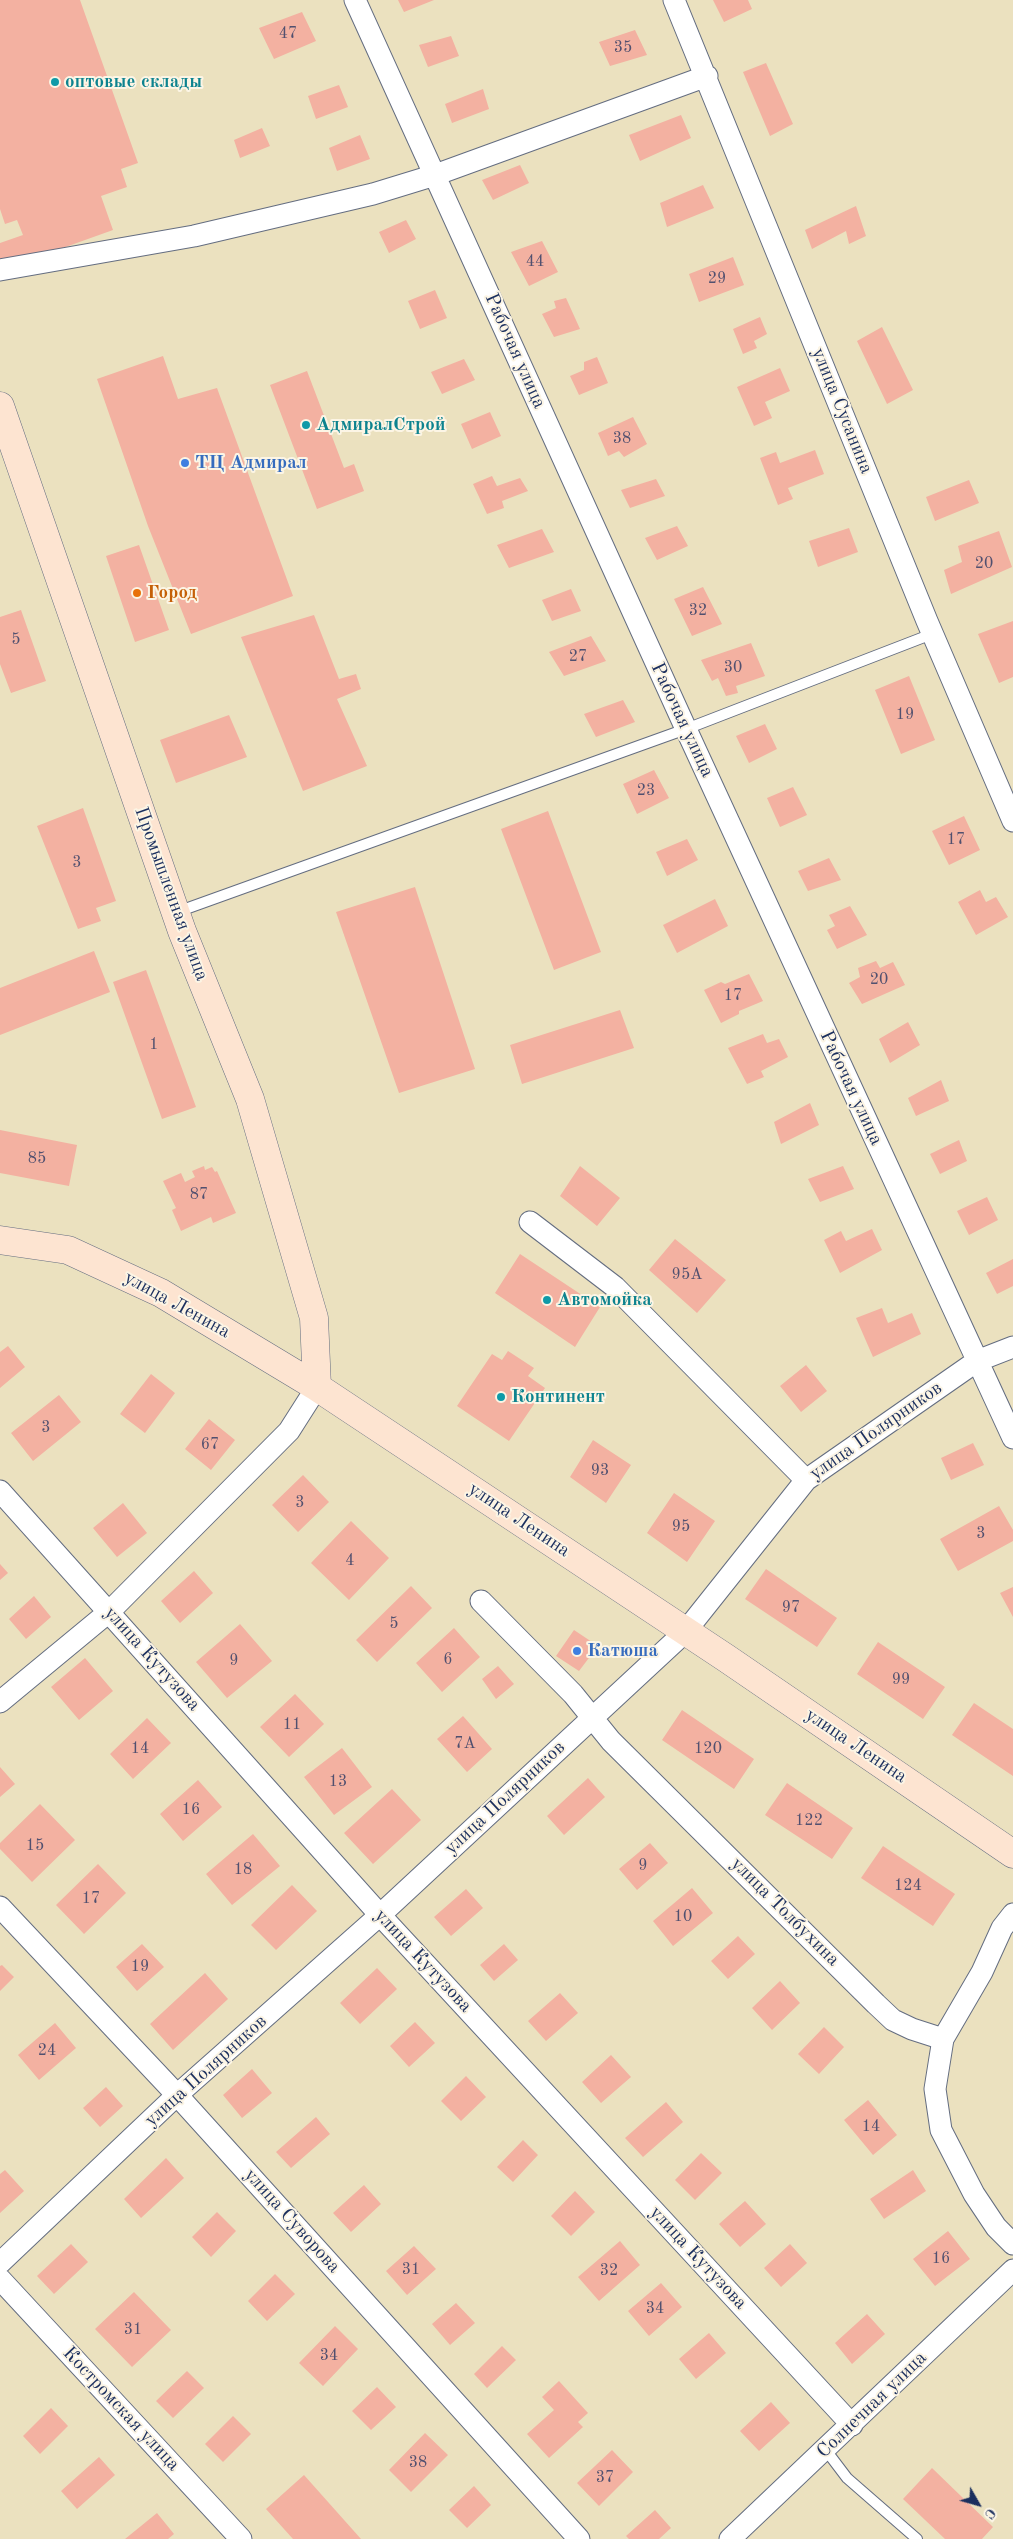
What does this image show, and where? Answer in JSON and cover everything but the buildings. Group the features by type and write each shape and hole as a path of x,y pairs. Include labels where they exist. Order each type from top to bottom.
{"street":[{"name":"Рабочая улица","path":"355,0 686,729 1013,1438"},
{"name":"улица Сусанина","path":"674,0 707,76 932,634 1013,821"},
{"path":"0,270 194,236 373,194 435,175 707,76"},
{"name":"Промышленная улица","path":"0,406 176,912 252,1108 314,1318 318,1387"},
{"path":"530,1222 615,1287 806,1480"},
{"name":"улица Ленина","path":"0,1240 68,1250 160,1293 318,1387 1013,1854"},
{"name":"улица Полярников","path":"0,2263 177,2095 380,1915 685,1632 806,1480 977,1360 1013,1347"},
{"path":"0,1702 110,1611 289,1431 318,1387"},
{"name":"улица Кутузова","path":"0,1491 110,1611 380,1915 852,2425"},
{"name":"улица Толбухина","path":"480,1601 574,1694 611,1741 893,2020 912,2029 943,2039"},
{"name":"улица Суворова","path":"0,1907 177,2095 580,2539"},
{"path":"1013,1914 1002,1928 982,1972 943,2039 935,2089 941,2130 974,2194 996,2227 1013,2244"},
{"name":"Солнечная улица","path":"738,2536 825,2449 1013,2270"},
{"name":"Костромская улица","path":"0,2279 241,2539"}],"lane":[{"path":"176,912 686,729 932,634"},
{"path":"825,2449 847,2478 917,2539"}],"place":[{"name":"оптовые склады","path":"55,82"},
{"name":"АдмиралСтрой","path":"306,425"},
{"name":"ТЦ Адмирал","path":"185,463"},
{"name":"Город","path":"137,593"},
{"name":"Автомойка","path":"547,1300"},
{"name":"Континент","path":"501,1397"},
{"name":"Катюша","path":"577,1651"}]}
